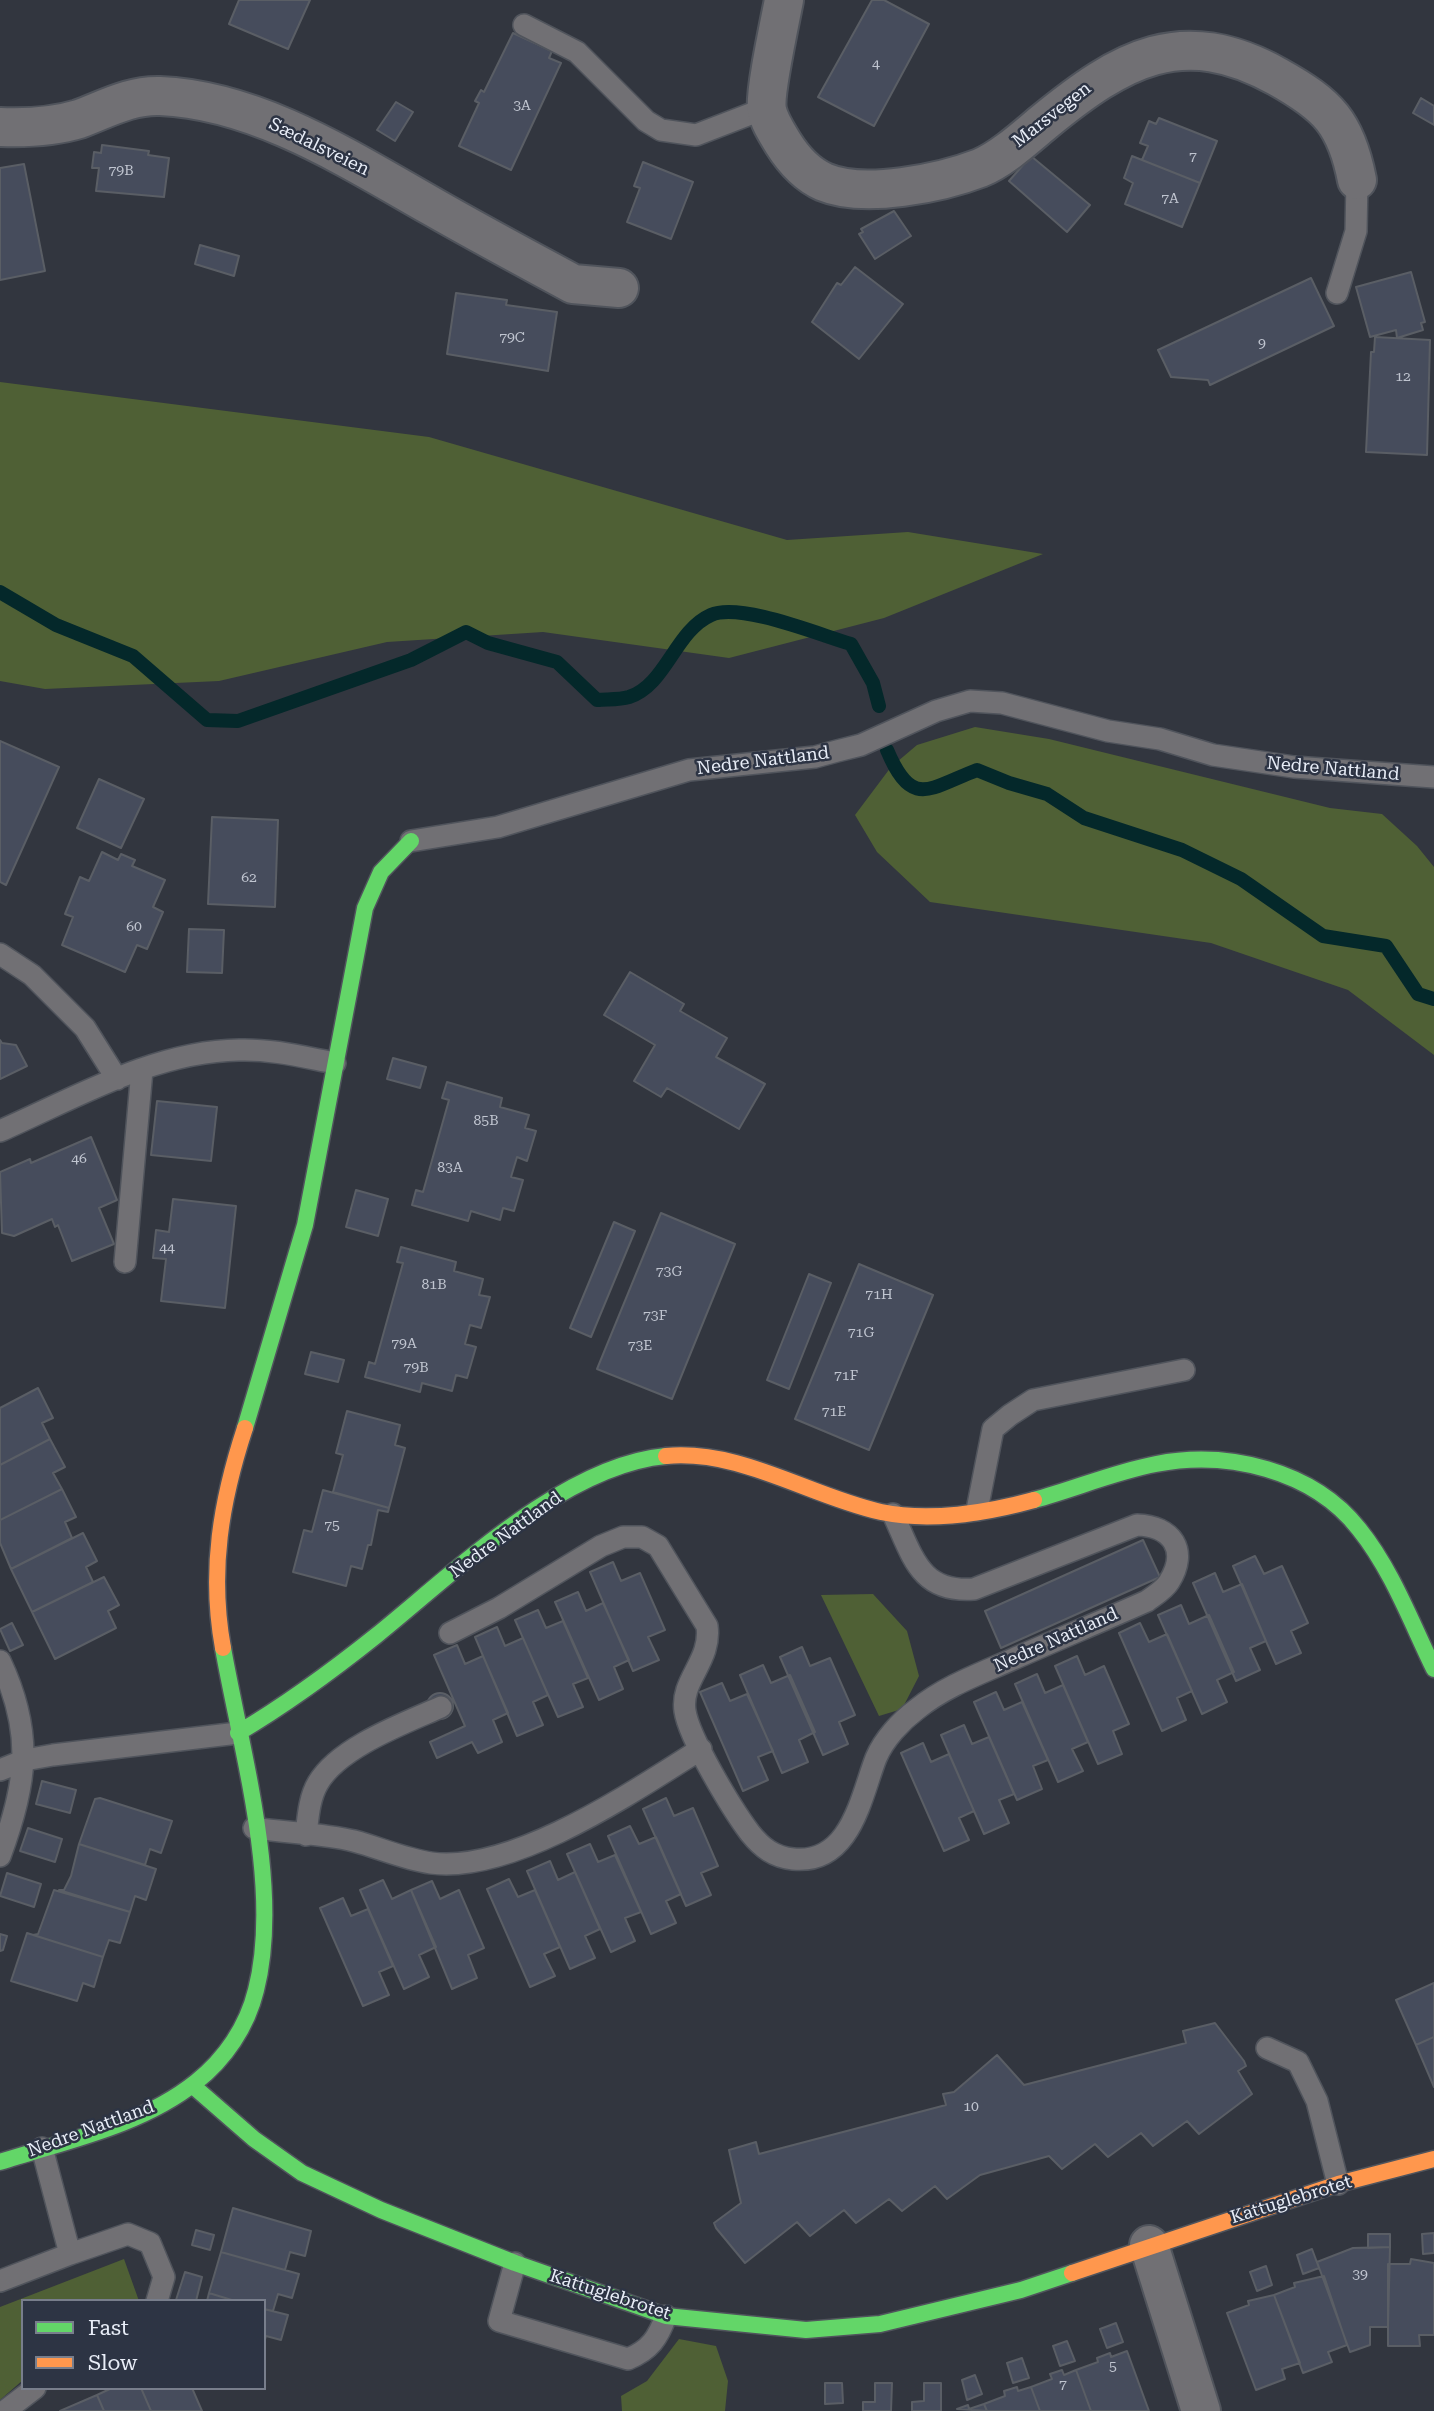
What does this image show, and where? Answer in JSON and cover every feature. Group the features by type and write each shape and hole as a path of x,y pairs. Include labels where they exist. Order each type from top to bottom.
{"street":[{"path":"766,108 784,0"},
{"name":"Marsvegen","path":"766,108 775,131 796,162 825,182 864,189 923,184 982,167 1031,133 1091,83 1135,61 1173,49 1212,52 1256,65 1298,89 1331,115 1350,145 1357,180"},
{"name":"Sædalsveien","path":"0,127 35,128 78,119 118,102 156,95 195,98 242,110 330,151 573,284 619,288"},
{"name":"Nedre Nattland","path":"0,2162 146,2112 192,2085 214,2067 242,2030 258,1989 264,1944 263,1896 218,1615 217,1554 231,1471 271,1346 307,1219 353,974 360,916 390,856 411,841"},
{"name":"Nedre Nattland","path":"238,1733 284,1707 414,1603 583,1479 617,1465 653,1455 684,1453 725,1461 893,1514 1011,1506 1133,1468 1179,1459 1222,1460 1265,1467 1301,1482 1331,1500 1358,1527 1391,1583 1434,1669"},
{"name":"Kattuglebrotet","path":"192,2085 254,2139 302,2172 381,2210 515,2263 666,2316 806,2330 880,2324 1021,2290 1338,2184 1434,2159"},
{"path":"1149,2245 1201,2411"}],"lane":[{"path":"524,25 577,52 646,121 661,130 696,135 766,108"},
{"path":"1337,293 1356,231 1357,180"},
{"name":"Nedre Nattland","path":"411,841 498,827 689,770 815,757 861,745 936,711 970,701 1002,703 1108,731 1160,738 1213,755 1294,767 1434,777"},
{"path":"0,954 32,975 85,1028 117,1079"},
{"path":"0,1131 117,1079 191,1055 237,1050 272,1051 335,1063"},
{"path":"125,1262 142,1070"},
{"path":"977,1510 993,1429 1010,1415 1034,1400 1184,1370"},
{"name":"Nedre Nattland","path":"450,1633 499,1608 601,1546 622,1537 642,1537 658,1546 706,1626 709,1641 706,1654 685,1692 685,1712 701,1749 741,1821 758,1844 778,1857 802,1860 822,1854 842,1840 858,1815 877,1757 890,1735 917,1709 956,1684 1147,1601 1167,1585 1175,1570 1177,1553 1170,1535 1157,1526 1137,1525 974,1589 954,1591 933,1584 916,1563 893,1514"},
{"path":"0,1661 21,1718 25,1760 18,1808 0,1856"},
{"path":"306,1835 310,1804 318,1782 336,1763 375,1737 441,1707"},
{"name":"Nedre Nattland","path":"0,1770 25,1760 238,1733"},
{"path":"254,1828 353,1841 433,1863 471,1861 503,1853 595,1814 701,1749"},
{"path":"1267,2048 1298,2062 1317,2101 1338,2184"},
{"path":"42,2148 70,2255"},
{"path":"0,2281 128,2234 150,2244 164,2277 158,2299"},
{"path":"515,2263 499,2321 628,2359 646,2352 659,2336 666,2316"},
{"path":"5,2411 32,2390"}],"green space":[{"path":"0,382 429,437 787,540 908,532 1043,554 884,618 729,658 543,632 387,642 219,681 45,689 0,681"},
{"path":"975,727 1049,739 1330,808 1382,814 1417,846 1434,867 1434,1055 1348,990 1211,943 930,902 877,852 855,815 891,767 917,745"},
{"path":"873,1594 907,1631 919,1676 902,1709 879,1716 821,1595"},
{"path":"124,2259 138,2299 21,2299 21,2382 0,2400 0,2307"},
{"path":"679,2339 716,2346 728,2381 725,2411 622,2411 621,2396 647,2381"}],"building":[{"path":"239,0 310,0 288,49 229,24"},
{"path":"872,0 884,0 929,24 874,126 818,97"},
{"path":"513,33 552,51 549,58 561,63 511,170 459,146 479,103 475,101 481,90 484,92"},
{"path":"1421,98 1434,106 1434,125 1413,113"},
{"path":"396,102 413,112 395,141 377,130"},
{"path":"1159,118 1217,141 1200,183 1142,160 1148,146 1140,143 1149,121 1156,124"},
{"path":"102,145 149,151 148,155 169,158 164,197 96,191 99,168 92,168 94,152 101,153"},
{"path":"1031,156 1090,205 1067,232 1009,181"},
{"path":"1132,156 1200,183 1182,227 1125,204 1133,183 1124,178"},
{"path":"643,162 693,182 671,239 627,222 640,188 634,186"},
{"path":"24,164 45,271 0,280 0,168"},
{"path":"894,211 911,236 875,259 859,234 863,232 861,229"},
{"path":"200,245 239,256 234,276 195,264"},
{"path":"855,267 903,304 859,359 812,322 837,283 841,285"},
{"path":"1411,272 1425,322 1421,323 1423,330 1397,338 1396,330 1370,337 1356,287"},
{"path":"1311,278 1334,326 1210,385 1208,380 1171,377 1158,350"},
{"path":"456,293 507,300 506,305 557,312 548,371 447,354"},
{"path":"1375,337 1430,340 1427,455 1366,452 1371,352 1374,352"},
{"path":"0,741 59,767 6,885 0,882"},
{"path":"99,779 144,799 121,848 77,828"},
{"path":"212,817 278,820 275,907 208,904"},
{"path":"102,852 118,860 121,854 135,860 132,866 165,880 153,907 163,912 147,949 137,945 125,972 62,945 73,917 65,914 80,877 89,881"},
{"path":"189,929 224,930 222,973 187,972"},
{"path":"630,972 684,1004 680,1011 727,1038 716,1057 765,1084 739,1129 667,1088 661,1097 634,1081 655,1045 604,1015"},
{"path":"0,1040 2,1043 16,1045 27,1066 0,1079"},
{"path":"393,1058 426,1067 420,1088 387,1079"},
{"path":"447,1082 502,1098 500,1107 529,1115 525,1128 536,1131 527,1161 517,1157 511,1177 523,1180 514,1211 503,1208 500,1220 471,1211 468,1221 412,1205 416,1190 423,1192 449,1100 442,1098"},
{"path":"157,1101 217,1107 211,1161 151,1155"},
{"path":"91,1137 117,1200 99,1208 114,1244 72,1261 58,1225 55,1227 52,1219 14,1236 2,1233 0,1172 30,1159 31,1163"},
{"path":"356,1190 388,1199 378,1236 346,1227"},
{"path":"173,1199 236,1206 225,1308 161,1301 166,1259 153,1258 156,1230 169,1232"},
{"path":"661,1213 735,1244 672,1399 597,1369"},
{"path":"614,1222 635,1231 591,1337 570,1328"},
{"path":"401,1247 456,1262 454,1271 483,1279 479,1295 490,1297 481,1328 470,1325 465,1344 476,1347 467,1378 456,1375 452,1391 422,1383 420,1392 365,1377 369,1362 375,1364 403,1263 397,1262"},
{"path":"859,1264 933,1295 869,1450 795,1419"},
{"path":"809,1274 831,1283 789,1389 767,1380"},
{"path":"311,1352 344,1360 338,1382 305,1374"},
{"path":"38,1388 53,1418 42,1423 50,1439 0,1465 0,1408"},
{"path":"347,1411 400,1425 395,1445 405,1448 389,1508 333,1492 343,1455 336,1453"},
{"path":"50,1439 65,1467 53,1473 62,1489 0,1520 0,1465"},
{"path":"62,1489 76,1517 65,1522 72,1538 11,1569 0,1543 0,1520"},
{"path":"323,1490 389,1508 388,1512 378,1510 371,1545 368,1545 362,1569 351,1566 346,1586 293,1572 304,1530 312,1532"},
{"path":"83,1533 97,1561 86,1567 93,1582 32,1612 11,1569"},
{"path":"1143,1540 1160,1577 1001,1648 985,1611"},
{"path":"1255,1556 1264,1574 1282,1566 1308,1623 1291,1631 1301,1653 1276,1664 1233,1566"},
{"path":"613,1562 621,1581 640,1573 665,1630 648,1637 659,1660 633,1671 590,1572"},
{"path":"1215,1573 1223,1592 1242,1584 1266,1641 1250,1648 1260,1670 1236,1681 1193,1583"},
{"path":"104,1577 119,1605 108,1611 116,1628 55,1659 32,1612"},
{"path":"578,1592 586,1611 603,1603 629,1660 614,1667 623,1689 599,1700 555,1602"},
{"path":"1181,1605 1189,1624 1209,1615 1234,1672 1217,1680 1227,1702 1202,1714 1158,1615"},
{"path":"538,1610 546,1628 563,1621 588,1678 573,1684 583,1707 558,1717 515,1620"},
{"path":"12,1623 23,1645 10,1651 0,1629"},
{"path":"1140,1623 1149,1642 1167,1634 1192,1691 1177,1698 1186,1720 1162,1731 1119,1633"},
{"path":"497,1627 505,1646 523,1638 548,1695 533,1702 543,1725 517,1736 475,1637"},
{"path":"457,1645 465,1664 483,1656 508,1713 493,1720 502,1742 478,1753 472,1742 437,1758 430,1742 465,1726 434,1655"},
{"path":"802,1647 810,1666 830,1658 855,1715 839,1722 848,1744 823,1755 780,1657"},
{"path":"1077,1656 1085,1675 1104,1666 1129,1724 1113,1731 1122,1754 1098,1764 1055,1666"},
{"path":"763,1665 771,1683 790,1675 815,1732 799,1740 808,1762 782,1773 740,1675"},
{"path":"1037,1674 1045,1693 1063,1685 1088,1742 1072,1749 1083,1771 1058,1782 1015,1684"},
{"path":"722,1683 730,1701 747,1694 773,1751 758,1757 768,1780 743,1791 700,1692"},
{"path":"996,1692 1004,1710 1022,1702 1048,1760 1033,1766 1042,1789 1017,1800 974,1702"},
{"path":"440,1693 449,1697 453,1706 449,1715 440,1719 431,1715 427,1706 431,1697"},
{"path":"964,1725 972,1744 989,1737 1014,1794 999,1800 1009,1823 984,1834 941,1735"},
{"path":"923,1743 931,1762 949,1754 974,1811 959,1818 969,1840 944,1851 901,1753"},
{"path":"42,1781 76,1790 70,1813 36,1804"},
{"path":"100,1798 172,1821 161,1853 150,1849 145,1865 79,1844 95,1799"},
{"path":"666,1798 674,1816 693,1808 718,1866 701,1873 711,1895 686,1906 643,1809"},
{"path":"630,1826 639,1844 656,1837 681,1894 666,1901 676,1923 651,1934 608,1836"},
{"path":"28,1828 62,1839 55,1862 20,1851"},
{"path":"79,1844 156,1869 146,1900 135,1896 130,1912 59,1890 64,1890 71,1876"},
{"path":"590,1844 598,1862 615,1855 641,1912 625,1918 635,1941 611,1952 567,1854"},
{"path":"550,1861 558,1880 575,1872 600,1929 585,1936 595,1958 570,1969 527,1871"},
{"path":"7,1873 41,1884 34,1907 0,1896"},
{"path":"509,1879 518,1897 535,1890 560,1947 544,1954 555,1976 530,1987 487,1889"},
{"path":"383,1880 392,1899 411,1890 436,1947 419,1955 429,1977 404,1989 360,1890"},
{"path":"432,1881 440,1899 459,1890 484,1948 468,1955 477,1978 452,1989 411,1890"},
{"path":"54,1890 130,1912 120,1943 109,1940 103,1957 33,1935 38,1934"},
{"path":"343,1898 351,1916 368,1909 393,1966 379,1972 389,1995 363,2006 320,1908"},
{"path":"27,1933 103,1957 94,1987 83,1983 77,2001 11,1981"},
{"path":"0,1934 7,1936 3,1950 0,1951"},
{"path":"1434,1983 1434,2037 1416,2045 1396,2000"},
{"path":"1215,2023 1244,2061 1246,2066 1238,2071 1252,2094 1199,2134 1187,2121 1153,2146 1141,2133 1108,2157 1095,2144 1062,2169 1049,2156 980,2175 947,2199 935,2186 902,2211 889,2199 856,2223 844,2210 810,2236 797,2222 745,2263 716,2228 714,2223 741,2203 729,2150 756,2142 759,2154 946,2105 943,2094 954,2092 997,2055 1024,2085 1186,2043 1183,2031"},
{"path":"1434,2037 1434,2087 1416,2045"},
{"path":"233,2208 311,2231 305,2256 290,2252 285,2270 221,2252"},
{"path":"196,2230 214,2235 210,2250 192,2245"},
{"path":"1434,2233 1434,2253 1423,2254 1422,2234"},
{"path":"1368,2234 1390,2234 1390,2247 1368,2248"},
{"path":"1390,2247 1388,2327 1370,2327 1370,2345 1350,2352 1317,2262 1353,2248"},
{"path":"1312,2249 1319,2268 1303,2274 1297,2255"},
{"path":"221,2252 299,2274 292,2298 278,2294 273,2311 266,2309 266,2299 228,2299 209,2293"},
{"path":"1411,2259 1434,2263 1434,2335 1419,2335 1420,2346 1388,2346 1388,2264 1410,2264"},
{"path":"1266,2266 1272,2285 1257,2291 1250,2272"},
{"path":"185,2272 202,2277 196,2299 176,2299"},
{"path":"1324,2276 1347,2345 1328,2352 1332,2362 1303,2373 1274,2295 1295,2287 1294,2283"},
{"path":"209,2293 228,2299 208,2299"},
{"path":"1274,2295 1300,2363 1282,2369 1285,2379 1256,2390 1227,2313 1249,2305 1248,2301"},
{"path":"266,2310 288,2315 281,2340 266,2336"},
{"path":"1116,2323 1123,2342 1107,2348 1100,2329"},
{"path":"1067,2341 1075,2361 1060,2366 1053,2346"},
{"path":"1127,2351 1149,2411 1091,2411 1076,2370 1098,2362 1097,2358 1110,2353 1111,2357"},
{"path":"1022,2358 1029,2378 1013,2383 1007,2363"},
{"path":"1062,2370 1064,2375 1076,2370 1091,2411 1040,2411 1031,2387 1052,2379 1050,2374"},
{"path":"975,2375 982,2394 967,2400 962,2380"},
{"path":"825,2383 842,2383 843,2403 825,2404"},
{"path":"875,2383 892,2383 891,2411 863,2411 863,2402 875,2402"},
{"path":"924,2383 941,2383 941,2411 912,2411 912,2402 924,2401"},
{"path":"1017,2387 1018,2391 1031,2387 1040,2411 987,2411 984,2404 1005,2396 1004,2391"},
{"path":"108,2390 142,2390 151,2411 104,2411 97,2395"},
{"path":"142,2390 193,2390 202,2411 151,2411"},
{"path":"97,2395 104,2411 60,2411"},
{"path":"984,2404 987,2411 957,2409 968,2405 969,2409"}],"waterway":[{"path":"0,592 56,625 133,656 207,720 238,721 411,660 466,632 488,643 557,662 597,700 625,698 642,691 652,681 688,633 699,623 711,615 724,612 760,616 851,644 873,683 879,706"},
{"path":"887,750 896,769 905,781 914,787 934,788 977,770 1047,794 1084,818 1182,850 1241,879 1323,936 1386,946 1418,994 1434,999"}],"traffic: fast":[{"path":"245,1428 305,1225 365,908 381,872 411,841"},
{"path":"238,1733 326,1674 512,1525 550,1500 589,1479 627,1464 666,1456"},
{"path":"1034,1500 1125,1471 1183,1460 1239,1463 1267,1469 1293,1479 1318,1492 1340,1509 1371,1545 1391,1579 1434,1669"},
{"path":"0,2162 102,2131 174,2097 207,2073 234,2041 247,2017 256,1990 263,1950 262,1864 248,1774 223,1648"},
{"path":"192,2085 254,2139 302,2173 381,2210 515,2263 666,2316 806,2330 880,2324 1021,2290 1072,2273"}],"traffic: slow":[{"path":"223,1648 217,1564 229,1482 245,1428"},
{"path":"666,1456 694,1456 748,1466 854,1505 899,1515 958,1515 1034,1500"},
{"path":"1072,2273 1338,2184 1434,2159"}]}
